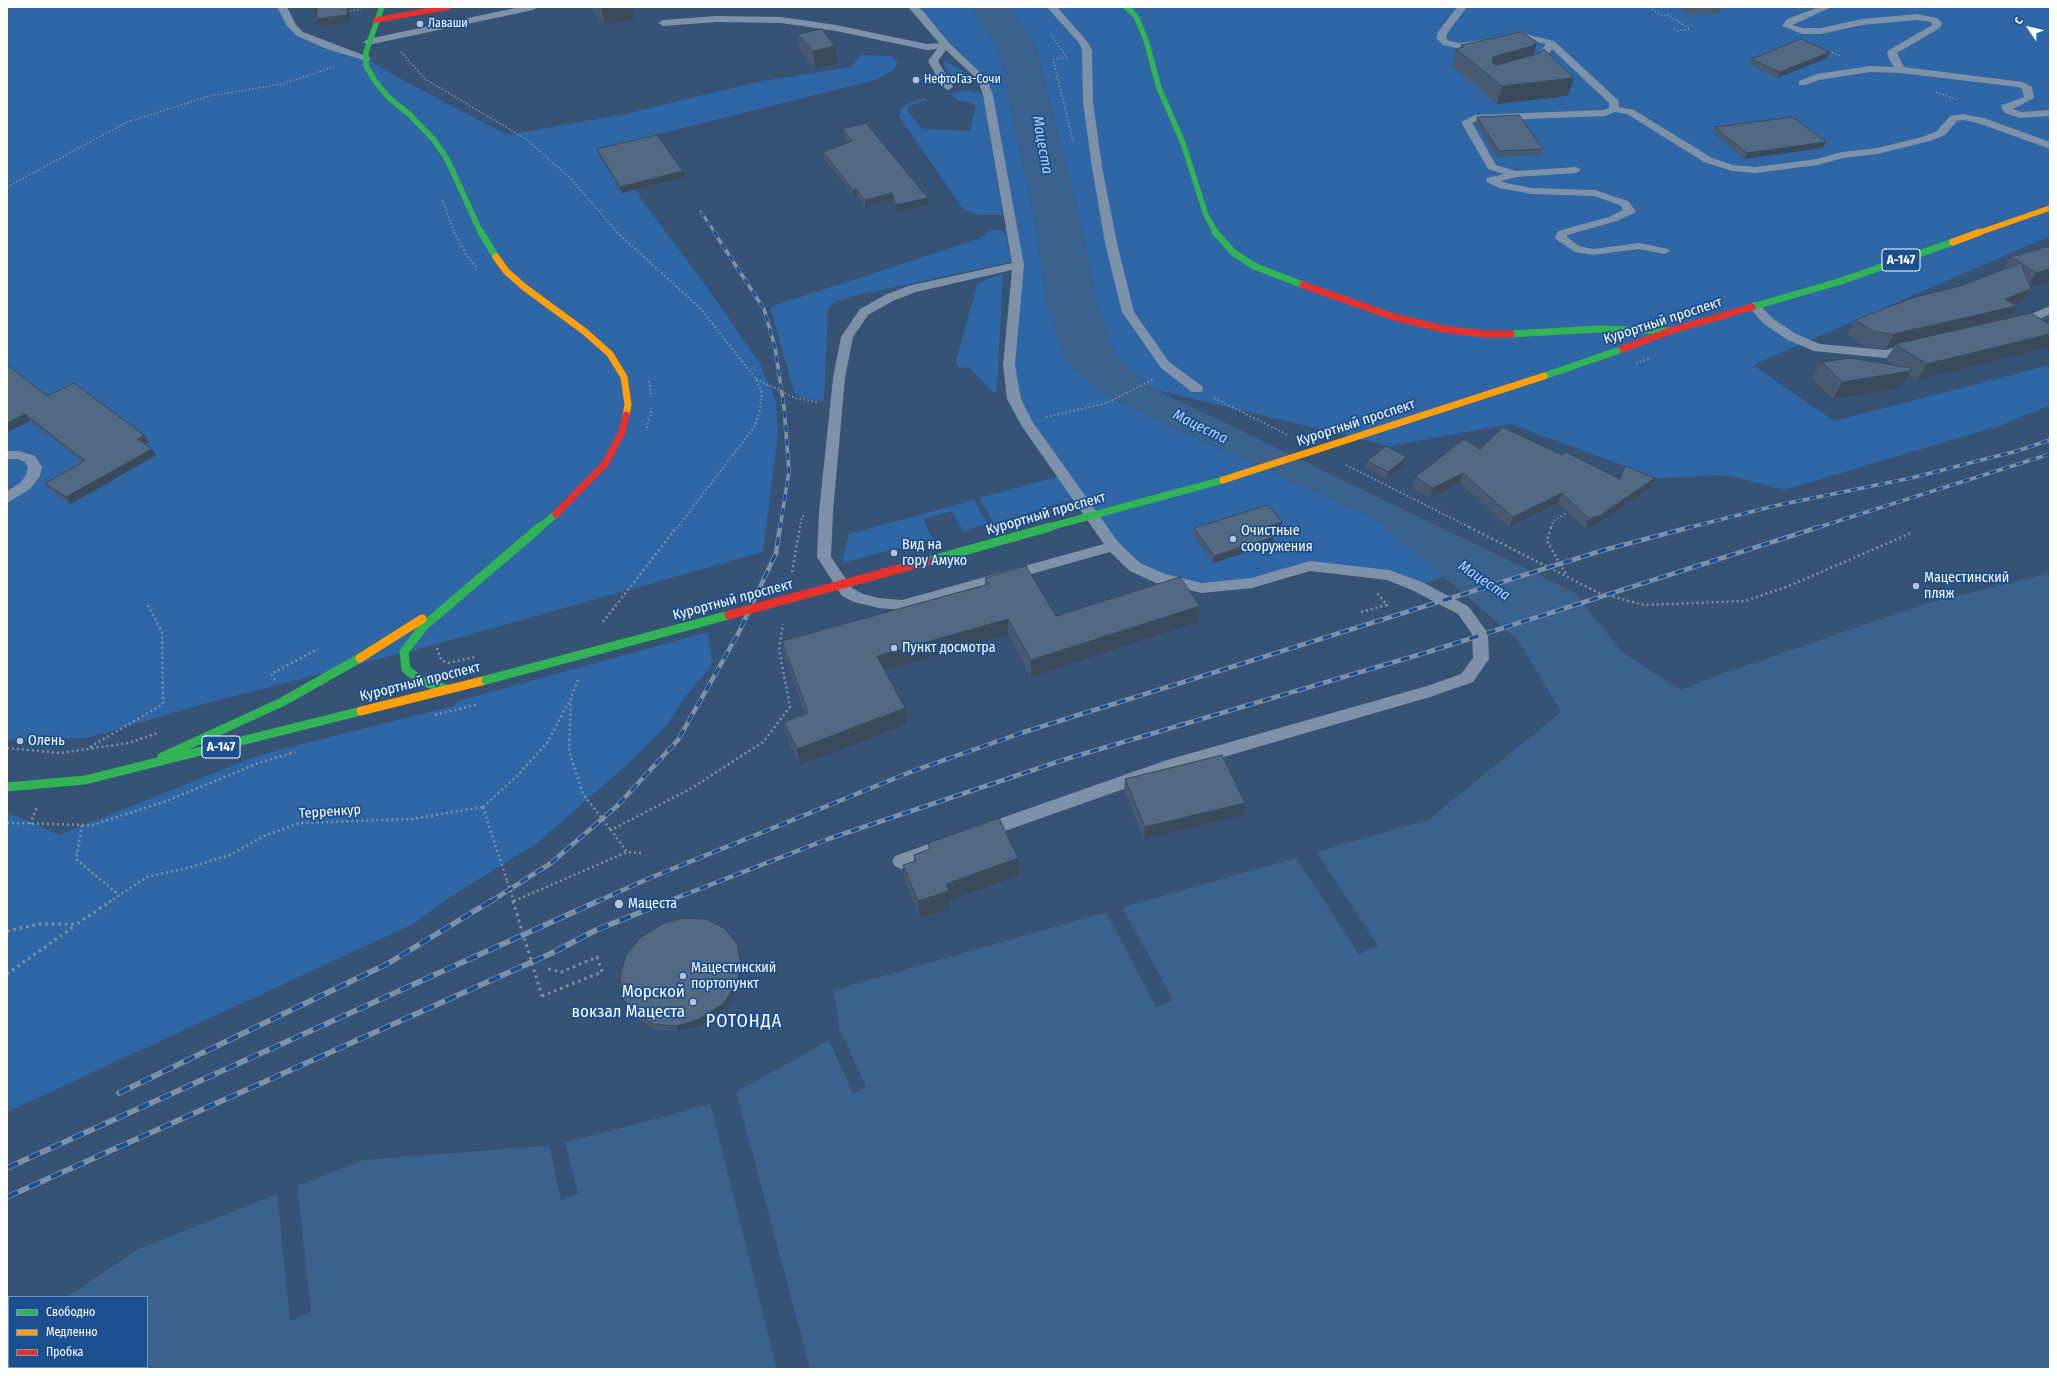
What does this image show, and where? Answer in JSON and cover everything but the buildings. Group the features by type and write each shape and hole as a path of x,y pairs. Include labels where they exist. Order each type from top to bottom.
{"main road":[{"path":"382,7 368,42 366,58 366,66 375,82 389,98 409,114 434,140 447,159 485,241 506,271 524,287 584,331 610,354 624,377 628,405 622,432 605,464 556,516 424,626 404,652 406,669 421,681 447,689"},
{"path":"412,7 438,9"},
{"path":"376,20 449,7"},
{"path":"1126,7 1136,16 1146,40 1159,88 1183,143 1206,215 1218,237 1234,253 1254,266 1328,295 1394,317 1443,329 1484,334 1527,334 1592,329 1670,331"},
{"name":"Курортный проспект","path":"7,787 85,780 486,680 908,567 1240,475 1491,394 1617,351 1670,331 1841,281 2049,209"},
{"name":"А-147","path":"133,769 222,731 302,692 376,650 463,592"}],"lane":[{"path":"282,7 292,26 300,34 330,47 366,58"},
{"path":"368,42 533,7"},
{"path":"913,7 920,13 946,46 982,79 988,95 1018,265 1009,365 1014,398 1026,422 1113,546 1135,567 1161,579 1202,588 1252,583 1310,566 1389,575 1417,586 1463,610 1480,633 1481,659 1467,678 1173,765 967,838"},
{"path":"1052,7 1083,42 1087,50 1088,102 1097,167 1111,242 1128,312 1164,365 1197,389"},
{"path":"1462,7 1443,32 1441,38 1446,43 1460,46 1517,36 1529,36 1552,44 1614,102 1614,109"},
{"path":"1827,7 1790,21 1787,26 1802,31 1821,31 1870,21 1917,17 1934,20 1937,23 1937,26 1892,52 1894,59 1901,70"},
{"path":"663,23 723,18 781,20 836,28 927,47 946,46"},
{"path":"1539,59 1552,44"},
{"path":"946,46 936,55 933,61 948,88"},
{"path":"1802,83 1817,78 1870,69 1901,70 2020,84 2027,87 2030,98 2006,108 2009,111 2020,115 2050,113"},
{"path":"1515,174 1492,166 1466,122 1475,118 1605,113 1614,109 1630,112 1708,160 1732,168 1755,170 1818,162 1842,155 1877,151 1926,139 1941,133 1954,118 1963,117 1980,120 2050,146"},
{"path":"1576,170 1515,174 1491,180 1503,186 1532,191 1594,193 1624,203 1630,211 1613,218 1562,233 1561,238 1575,249 1593,252 1639,246 1664,251"},
{"path":"1018,265 912,289 888,298 864,312 847,337 839,390 826,512 824,557 848,592 859,598 879,603 902,605 1113,546"},
{"path":"1754,306 1768,321 1792,337 1818,348 1886,354 1925,345"},
{"path":"2006,327 2021,324 2050,310"},
{"path":"7,455 19,455 30,460 35,467 33,476 25,486 7,498"},
{"path":"901,861 945,846"}],"path":[{"path":"1649,7 1662,16 1668,15 1690,29 1677,31 1674,29"},
{"path":"7,187 127,122 210,96 282,84 342,64"},
{"path":"440,193 450,225 467,256 478,268"},
{"path":"756,379 776,390 796,398 824,403"},
{"path":"648,380 651,386 651,398"},
{"path":"1026,422 1087,409 1107,403 1153,380"},
{"path":"1197,389 1289,436"},
{"path":"646,431 652,411 651,405"},
{"path":"1345,464 1599,593 1644,605 1745,601 1789,586 1911,533"},
{"path":"791,579 802,517 807,514 826,512"},
{"path":"1567,513 1553,522 1547,541 1567,577"},
{"path":"88,749 164,704 162,632 148,605"},
{"path":"1361,612 1387,605"},
{"path":"627,852 611,830 692,788 763,742 790,707 779,649 784,618"},
{"path":"439,645 436,650 440,660 448,663"},
{"path":"271,674 318,648"},
{"path":"545,968 561,972 597,957 602,972 542,996 514,901 483,807 517,776 547,743 571,697"},
{"path":"427,717 435,715"},
{"path":"7,748 60,753 129,742 159,732"},
{"path":"7,823 92,825 164,802 261,762 297,751"},
{"name":"Терренкур","path":"7,974 77,924 147,877 191,867 230,855 266,835 300,823 412,819 483,807"},
{"path":"82,825 76,858 119,895"},
{"path":"514,901 627,852 641,853"},
{"path":"7,931 40,924 77,924"}],"shaded area":[{"path":"7,7 282,7 300,34 366,58 406,82 508,135 625,114 757,82 851,67 861,55 891,56 898,62 894,70 875,80 611,146 641,199 709,290 760,364 776,401 778,434 763,552 426,647 207,703 87,738 7,740"},
{"path":"913,7 971,7 999,51 1035,221 1047,306 1066,361 1103,394 1169,426 1374,518 1444,576 1417,586 1389,575 1292,570 1202,588 1135,567 1084,496 994,523 979,498 1068,474 1014,399 1018,265 982,79"},
{"path":"1009,7 2050,7 2050,236 1753,365 1834,421 2050,365 2050,405 2002,425 1784,490 1727,475 1657,478 1511,424 1390,446 1156,390 1126,366 1112,347 1096,299 1080,220 1035,45"},
{"path":"946,61 964,72 963,77 958,78 950,74 943,63"},
{"path":"971,90 983,95 1003,215 977,215 963,209 898,115 900,115 901,109 905,105 924,98 926,100 909,106 907,110 922,129 970,131 976,106 971,103 957,100 950,93"},
{"path":"990,230 1000,230 1006,233 1011,262 845,298 832,304 828,310 824,401 803,398 794,392 770,307 981,238"},
{"path":"1003,274 997,388 995,392 992,392 969,367 958,367 956,362 977,285 986,279"},
{"path":"974,500 988,524 963,531 952,511 923,519 933,539 842,563 849,534"},
{"path":"708,632 712,665 686,696 667,725 628,764 536,844 450,897 413,924 7,1112 7,814 17,816 59,835 259,755 454,706 458,701"}],"water":[{"path":"971,7 1009,7 1035,45 1080,220 1096,299 1112,347 1126,366 1157,390 1574,592 1622,652 1681,690 1715,676 1925,604 2050,573 2050,1369 7,1369 8,1337 8,1368 148,1368 148,1296 68,1296 138,1249 363,1160 557,1145 710,1104 736,1092 840,1034 834,990 1428,820 1561,712 1518,640 1374,518 1169,426 1103,394 1066,361 1047,306 1035,221 999,51"}],"pier":[{"path":"1315,850 1378,946 1359,954 1295,856"},
{"path":"1121,905 1173,1000 1156,1007 1105,910"},
{"path":"836,1022 866,1087 853,1094 828,1038 838,1033"},
{"path":"735,1090 810,1369 777,1369 710,1102"},
{"path":"565,1141 578,1193 561,1200 549,1144"},
{"path":"297,1184 311,1312 290,1321 277,1192"}],"railway":[{"path":"701,212 715,233"},
{"path":"714,232 764,309 775,347 784,407 789,471 780,528"},
{"path":"1687,528 1774,506 1911,478 2017,451 2050,440"},
{"path":"1816,528 2050,454"},
{"path":"490,902 551,863 617,806 678,740 739,632 776,553 780,527"},
{"path":"596,902 650,878 913,771 1021,733 1604,550 1691,527"},
{"path":"666,902 828,839 1066,759 1428,652 1819,527"},
{"path":"119,1093 387,964 491,901"},
{"path":"7,1168 598,901"},
{"path":"7,1197 552,953 596,930 669,901"}],"traffic: fast":[{"path":"382,7 366,52 366,66 375,81 389,98 409,114 434,140 447,159 485,241 496,257"},
{"path":"1126,7 1136,16 1146,40 1159,88 1183,143 1206,215 1218,237 1234,253 1254,266 1303,285"},
{"path":"1752,307 1841,281 1953,242"},
{"path":"1511,334 1599,329 1670,331"},
{"path":"1544,376 1617,351"},
{"path":"928,561 1223,480"},
{"path":"447,689 421,681 406,669 404,652 424,626 556,514"},
{"path":"486,680 729,615"},
{"path":"162,757 282,702 360,658"},
{"path":"7,787 85,780 361,711"}],"traffic: slow":[{"path":"1953,242 2050,208"},
{"path":"496,257 506,271 524,287 584,331 610,354 624,377 628,405 626,415"},
{"path":"1223,480 1544,376"},
{"path":"360,658 422,619"},
{"path":"361,711 486,680"}],"traffic: jam":[{"path":"376,20 449,7"},
{"path":"1303,285 1394,317 1443,329 1484,334 1511,334"},
{"path":"1617,351 1670,331 1752,307"},
{"path":"556,514 605,464 622,432 626,415"},
{"path":"729,615 928,561"}],"place":[{"name":"Лаваши","path":"420,24"},
{"name":"НефтоГаз-Сочи","path":"916,80"},
{"name":"Очистные сооружения","path":"1233,539"},
{"name":"Вид на гору Амуко","path":"894,553"},
{"name":"Мацестинский пляж","path":"1916,586"},
{"name":"Пункт досмотра","path":"894,648"},
{"name":"Олень","path":"20,741"},
{"name":"Мацеста","path":"619,904"},
{"name":"Мацестинский портопункт","path":"683,976"},
{"name":"Морской вокзал Мацеста","path":"693,1002"}],"district":[{"name":"РОТОНДА","path":"744,1022"}]}
